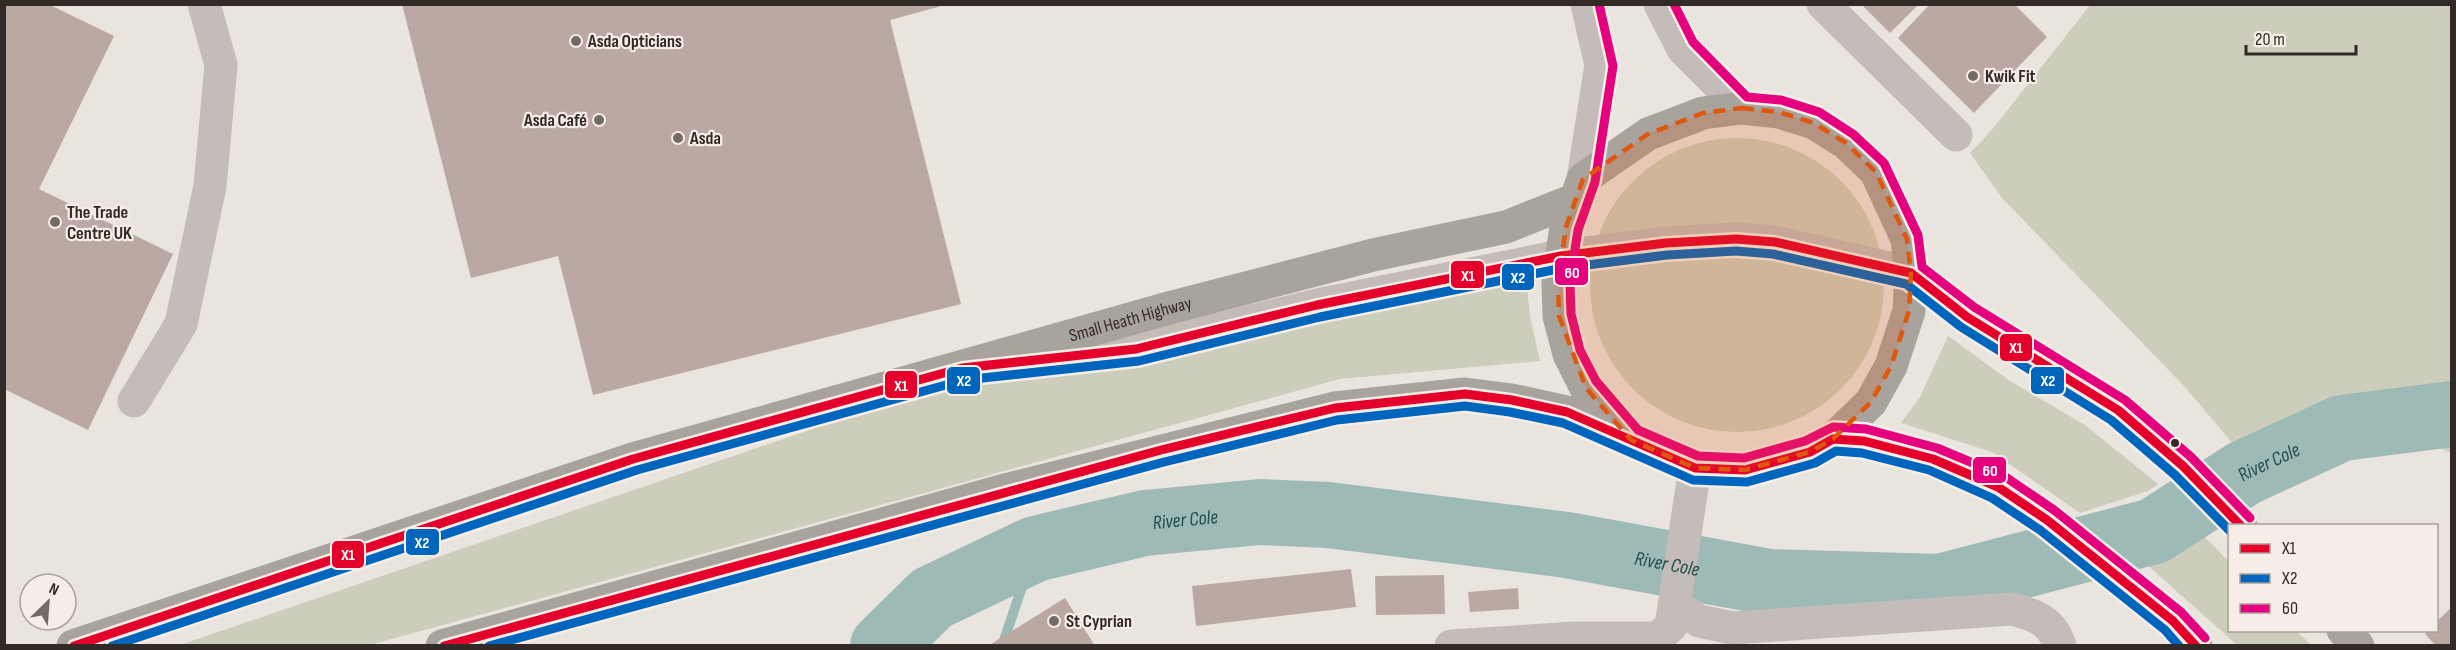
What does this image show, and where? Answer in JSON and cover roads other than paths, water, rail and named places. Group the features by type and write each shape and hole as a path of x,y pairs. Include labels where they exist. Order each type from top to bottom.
{"highway":[{"name":"Small Heath Highway","path":"73,645 633,459 1169,308 1372,255 1506,227 1578,190 1648,134 1703,113 1742,108 1779,112 1814,123 1846,143 1876,172 1907,238 1911,273 1909,311 1891,366 1871,402 1833,439 1810,452 1745,470 1695,468"},
{"path":"1578,190 1561,256 1558,281 1559,316 1569,354 1586,388 1631,440"},
{"path":"1911,273 1967,317 2118,410 2183,466 2235,519"},
{"path":"442,645 1009,489 1335,408 1466,394 1512,400 1567,412 1695,468"},
{"path":"1833,439 1864,441 1933,459 1998,487 2047,520 2122,579 2173,621 2196,645"},
{"path":"2345,632 2358,645"}],"street":[{"path":"134,401 181,324 210,186 220,65 204,4"},
{"path":"1578,190 1601,65 1587,4"},
{"path":"1660,4 1683,49 1742,108"},
{"path":"1822,4 1956,135"},
{"path":"962,368 1136,349 1317,305 1561,256 1666,243 1736,239 1775,242 1911,273"},
{"path":"1451,645 1575,638 1658,638 1671,626 1695,468"},
{"path":"1677,598 1699,621 1732,628 2012,609 2040,617 2053,628 2060,645"}],"waterway":[{"name":"River Cole","path":"883,646 932,598 1035,549 1145,523 1260,512 1328,515 1567,545 1769,582 1940,587 2154,531 2244,473 2342,428 2452,414"},
{"path":"1002,646 1035,549"}],"place":[{"name":"Asda Opticians","path":"576,41"},
{"name":"Kwik Fit","path":"1973,76"},
{"name":"Asda Café","path":"599,120"},
{"name":"Asda","path":"678,138"},
{"name":"The Trade Centre UK","path":"55,222"},
{"name":"St Cyprian","path":"1054,621"}]}
